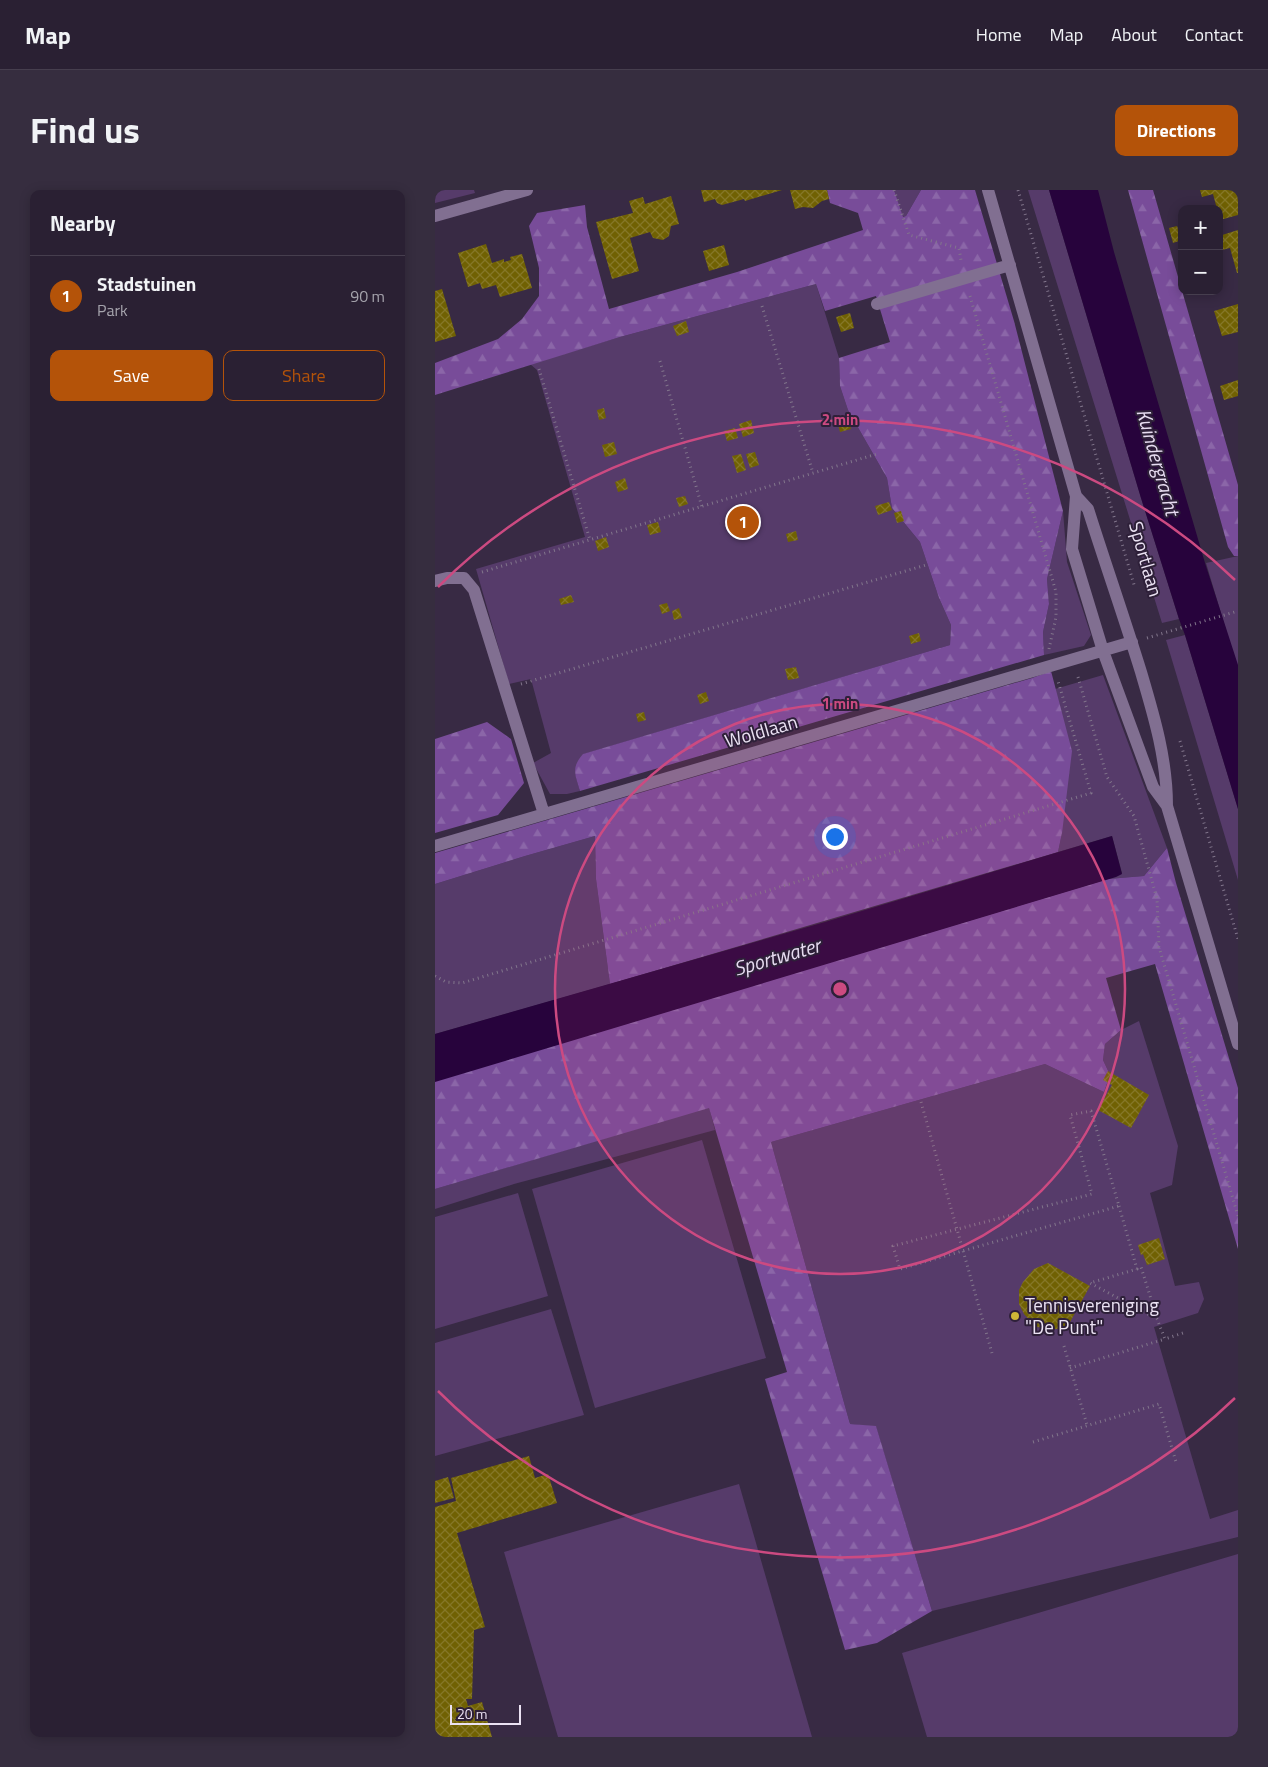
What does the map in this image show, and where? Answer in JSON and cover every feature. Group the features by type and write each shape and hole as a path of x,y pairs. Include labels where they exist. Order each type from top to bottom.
{"street":[{"path":"435,216 527,190"},
{"name":"Sportlaan","path":"988,190 1075,496 1072,549 1103,651 1153,787 1167,806"},
{"path":"877,304 1010,265"},
{"name":"Sportlaan","path":"1075,496 1088,509 1132,642 1159,732 1167,782 1167,806 1238,1044"},
{"path":"435,581 447,578 464,578 474,590 544,814"},
{"name":"Woldlaan","path":"435,846 1132,642"}],"path":[{"path":"435,976 446,982 462,983 1091,793 1049,649 1056,617 1056,592 965,279 959,248 909,235 895,190"},
{"name":"Sportlaan","path":"1018,190 1136,589"},
{"path":"762,306 813,473"},
{"path":"660,361 702,507"},
{"path":"539,369 589,540"},
{"path":"464,578 877,454"},
{"path":"505,689 586,663 926,565"},
{"path":"1165,632 1238,611"},
{"path":"1150,637 1153,646"},
{"path":"1073,660 1107,777 1134,816 1157,899 1159,947 1238,1216"},
{"path":"1180,741 1238,939"},
{"path":"921,1102 992,1353"},
{"path":"1119,1206 900,1268 893,1246 1092,1194 1070,1115 1091,1111 1119,1206 1137,1269"},
{"path":"1157,1319 1090,1283 1141,1267 1165,1339"},
{"path":"1070,1368 1183,1334"},
{"path":"1064,1346 1087,1425"},
{"path":"1033,1442 1159,1404 1176,1462"}],"shaded area":[{"path":"435,190 474,190 475,193 435,203"},
{"path":"894,190 921,190 906,216 902,217"},
{"path":"1028,190 1049,190 1179,619 1162,623"},
{"path":"816,284 839,358 840,386 848,410 887,478 892,508 920,542 939,598 951,625 950,645 584,754 576,767 580,791 567,794 550,794 533,763 551,753 531,679 509,684 476,569 585,537 537,370 530,364 620,337"},
{"path":"1063,511 1067,562 1091,635 1084,646 1044,655 1043,632 1049,604 1047,579"},
{"path":"1238,556 1238,670 1206,563"},
{"path":"1185,635 1238,809 1238,880 1166,640"},
{"path":"1103,675 1167,848 1144,876 1108,879 1122,873 1112,836 1058,852 1062,833 1055,689"},
{"path":"595,836 596,879 610,984 435,1034 435,884"},
{"name":"Tennisvereniging \"De Punt\"","path":"1139,1021 1178,1146 1172,1185 1150,1193 1175,1286 1199,1282 1204,1299 1198,1313 1154,1327 1210,1519 1238,1510 1238,1537 932,1611 876,1427 850,1424 771,1142 1045,1064 1104,1092 1110,1075 1103,1060 1105,1044 1121,1030"},
{"path":"709,1107 715,1130 514,1184 435,1209 435,1189"},
{"path":"702,1140 766,1358 595,1408 532,1189"},
{"path":"518,1193 548,1296 435,1329 435,1217"},
{"path":"551,1309 584,1415 435,1456 435,1343"},
{"path":"739,1484 812,1737 558,1737 504,1552"},
{"path":"1238,1554 1238,1737 927,1737 902,1653"}],"green space":[{"path":"827,190 894,190 903,217 906,216 921,190 975,190 1014,321 1063,511 1047,579 1049,604 1043,632 1044,655 580,791 575,767 583,754 950,645 951,625 939,598 920,542 892,508 887,478 848,410 840,386 839,358 890,342 876,296 825,311 816,284 620,337 435,395 435,363 498,339 522,319 539,296 539,268 529,226 537,213 585,205 587,227 609,309 737,272 863,230 858,213 830,203"},
{"path":"1128,190 1153,190 1178,277 1178,295 1183,295 1238,485 1238,556 1234,556 1228,547"},
{"path":"1051,671 1072,751 1058,852 610,984 596,879 595,836 435,884 435,853"},
{"path":"487,722 511,739 524,783 498,815 435,833 435,739"},
{"path":"1167,848 1238,1088 1238,1249 1155,964 1106,978 1121,1030 1105,1044 1103,1060 1110,1075 1104,1092 1045,1064 771,1142 850,1424 876,1426 932,1611 877,1643 845,1650 765,1379 787,1372 709,1108 435,1189 435,1081 1108,879 1144,876"}],"water":[{"name":"Kuindergracht","path":"1049,190 1098,190 1114,252 1205,563 1238,665 1238,809 1141,498"},
{"name":"Sportwater","path":"1112,836 1122,874 1116,877 435,1082 435,1034 825,922"}],"building":[{"path":"701,190 782,190 745,201 744,199 722,205 717,203 715,199 704,202"},
{"path":"790,190 827,190 829,199 822,201 813,208 803,207 795,209"},
{"path":"1200,190 1238,190 1238,215 1223,219 1223,205 1216,205 1213,194 1202,197"},
{"path":"671,196 679,224 671,226 669,236 663,240 653,238 650,232 630,238 639,271 612,279 596,222 633,213 629,201 643,197 645,204"},
{"path":"1177,226 1178,241 1173,243 1169,228"},
{"path":"1238,230 1238,273 1230,248 1223,250 1223,235"},
{"path":"486,244 492,263 504,259 504,262 511,260 510,257 522,254 532,288 500,297 496,285 482,289 480,283 468,287 458,253"},
{"path":"724,245 729,265 709,271 703,251"},
{"path":"442,289 456,336 435,342 435,291"},
{"path":"1238,304 1238,332 1222,336 1214,311"},
{"path":"850,313 854,328 841,332 836,317"},
{"path":"686,321 689,332 677,336 673,326"},
{"path":"1238,380 1238,396 1224,400 1220,386"},
{"path":"604,408 606,418 599,420 597,410"},
{"path":"751,420 754,433 743,437 739,424"},
{"path":"849,422 851,429 840,432 838,425"},
{"path":"735,428 738,438 727,441 724,431"},
{"path":"614,442 617,454 605,457 602,445"},
{"path":"755,452 759,465 750,468 746,454"},
{"path":"741,454 746,470 737,473 732,456"},
{"path":"625,478 628,489 618,492 615,482"},
{"path":"685,496 688,504 679,507 676,498"},
{"path":"889,502 892,510 878,515 875,506"},
{"path":"901,511 904,521 897,523 894,513"},
{"path":"658,522 661,532 650,535 647,525"},
{"path":"796,531 798,540 788,542 786,534"},
{"path":"606,537 609,547 598,551 595,541"},
{"path":"571,595 574,602 561,605 559,599"},
{"path":"667,603 670,611 662,614 659,605"},
{"path":"679,608 682,618 674,620 672,611"},
{"path":"919,633 921,641 911,644 909,636"},
{"path":"796,667 799,678 788,680 785,669"},
{"path":"706,692 709,701 700,704 697,695"},
{"path":"644,712 646,720 638,722 636,714"},
{"path":"1108,1071 1149,1095 1131,1128 1098,1110 1112,1085 1103,1080"},
{"path":"1159,1238 1165,1259 1147,1265 1138,1245"},
{"path":"1048,1263 1090,1286 1065,1331 1035,1326 1024,1314 1019,1304 1019,1290 1023,1282 1034,1269"},
{"path":"529,1456 535,1478 548,1474 557,1503 457,1533 485,1627 474,1630 472,1699 466,1699 468,1706 482,1702 492,1737 435,1737 435,1507 456,1501 451,1478"},
{"path":"448,1477 454,1498 435,1503 435,1481"}],"place":[{"name":"Stadstuinen","path":"743,522"},
{"name":"Tennisvereniging \"De Punt\"","path":"1015,1316"}]}
